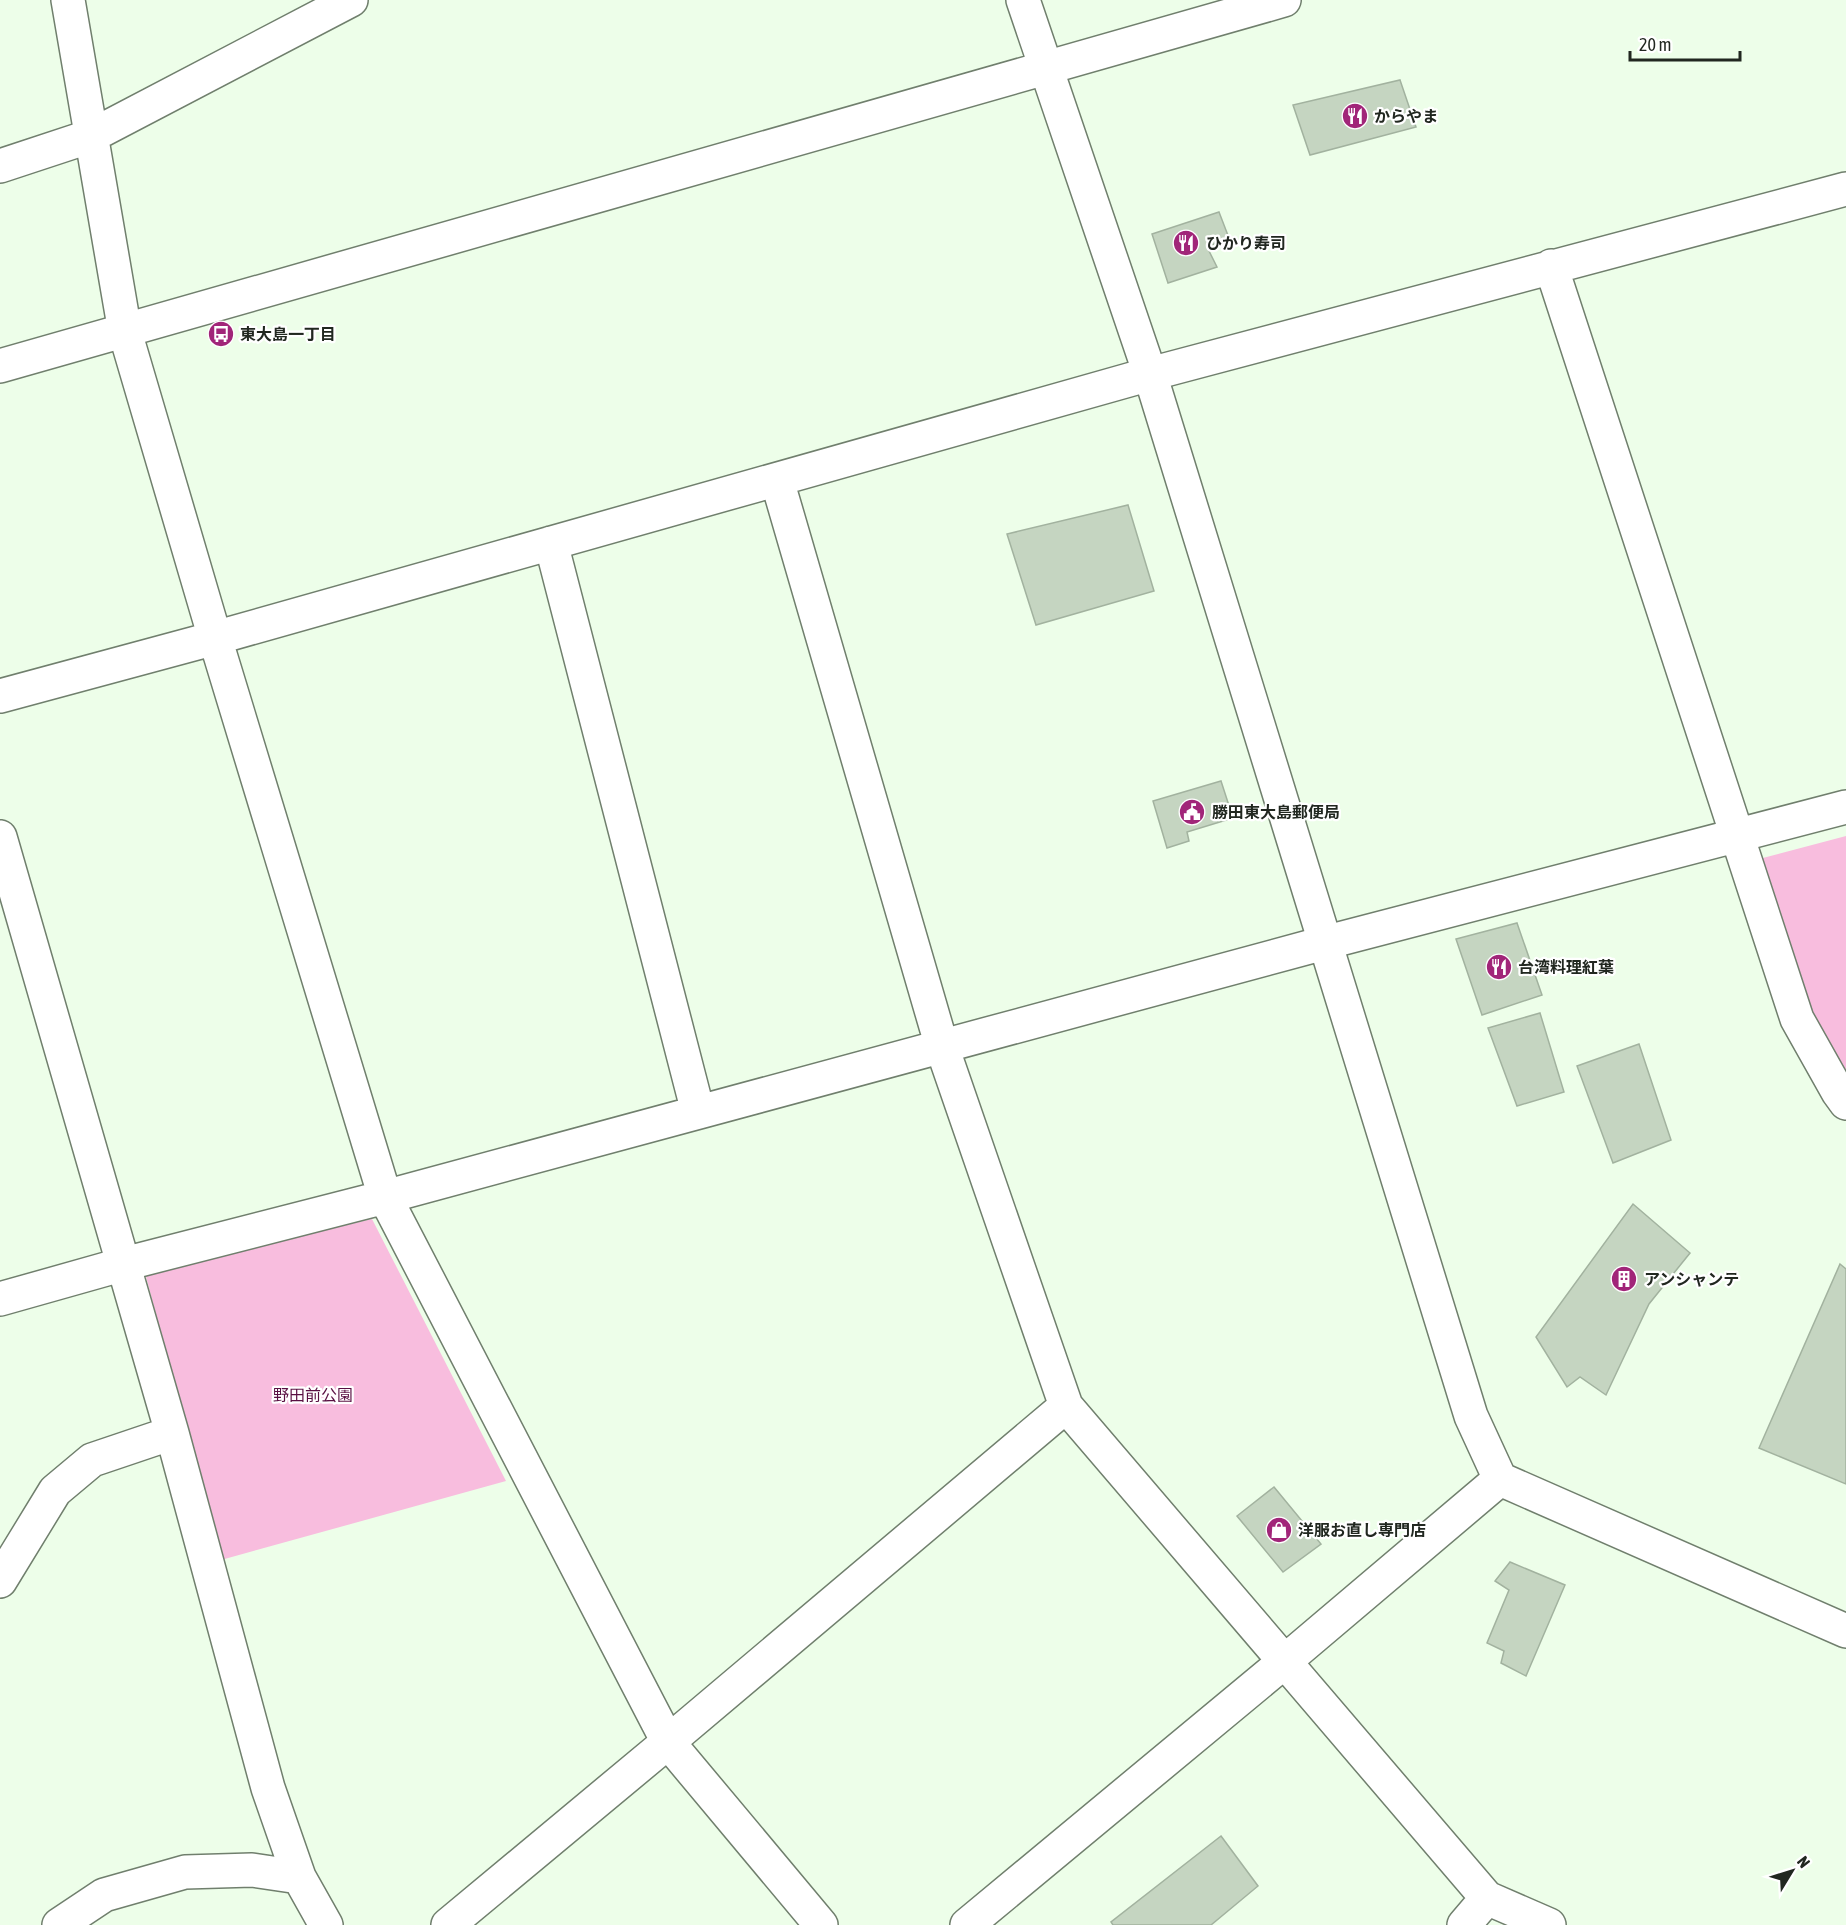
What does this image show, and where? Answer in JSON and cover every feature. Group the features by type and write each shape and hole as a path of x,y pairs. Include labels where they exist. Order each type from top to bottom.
{"street":[{"path":"68,0 125,332 215,638 385,1197 669,1742 821,1925"},
{"path":"0,166 91,136 351,0"},
{"path":"1023,0 1150,374 1471,1416 1500,1479 1846,1631"},
{"path":"0,366 1284,0"},
{"path":"0,696 215,638 1150,374 1846,189"},
{"path":"1551,266 1797,1019 1846,1103"},
{"path":"777,480 942,1047 1066,1406 1487,1898 1549,1925"},
{"path":"551,543 698,1112"},
{"path":"0,1299 1324,943 1846,807"},
{"path":"0,837 172,1433 268,1788 298,1877 326,1925"},
{"path":"448,1925 669,1742 1066,1406"},
{"path":"0,1581 55,1491 92,1460 172,1433"},
{"path":"967,1925 1500,1479"},
{"path":"59,1925 104,1895 185,1872 252,1870 298,1877"},
{"path":"1464,1925 1487,1898"}],"green space":[{"path":"1846,836 1846,1070 1823,1041 1789,957 1759,859"},
{"name":"野田前公園","path":"372,1219 506,1481 221,1560 145,1273"}],"building":[{"name":"からやま","path":"1400,80 1416,127 1310,155 1293,105"},
{"name":"ひかり寿司","path":"1219,212 1229,238 1207,247 1217,267 1168,283 1152,234"},
{"path":"1128,505 1154,591 1036,625 1007,534"},
{"path":"1221,781 1233,818 1187,832 1189,841 1167,848 1153,801"},
{"name":"台湾料理紅葉","path":"1517,923 1542,995 1482,1015 1456,939"},
{"path":"1540,1013 1564,1092 1517,1106 1488,1028"},
{"path":"1639,1044 1671,1140 1613,1163 1577,1066"},
{"name":"アンシャンテ","path":"1633,1204 1690,1253 1649,1304 1606,1395 1580,1377 1567,1387 1536,1337"},
{"path":"1840,1264 1846,1269 1846,1484 1759,1448"},
{"name":"洋服お直し専門店","path":"1274,1487 1321,1544 1283,1572 1237,1516"},
{"path":"1510,1562 1565,1585 1526,1676 1501,1663 1504,1651 1487,1643 1509,1590 1495,1581"},
{"path":"1221,1836 1258,1886 1211,1925 1113,1925 1111,1922"}],"place":[{"name":"からやま","path":"1355,116"},
{"name":"ひかり寿司","path":"1186,243"},
{"name":"東大島一丁目","path":"221,334"},
{"name":"勝田東大島郵便局","path":"1192,812"},
{"name":"台湾料理紅葉","path":"1499,967"},
{"name":"アンシャンテ","path":"1624,1279"},
{"name":"洋服お直し専門店","path":"1279,1530"}]}
